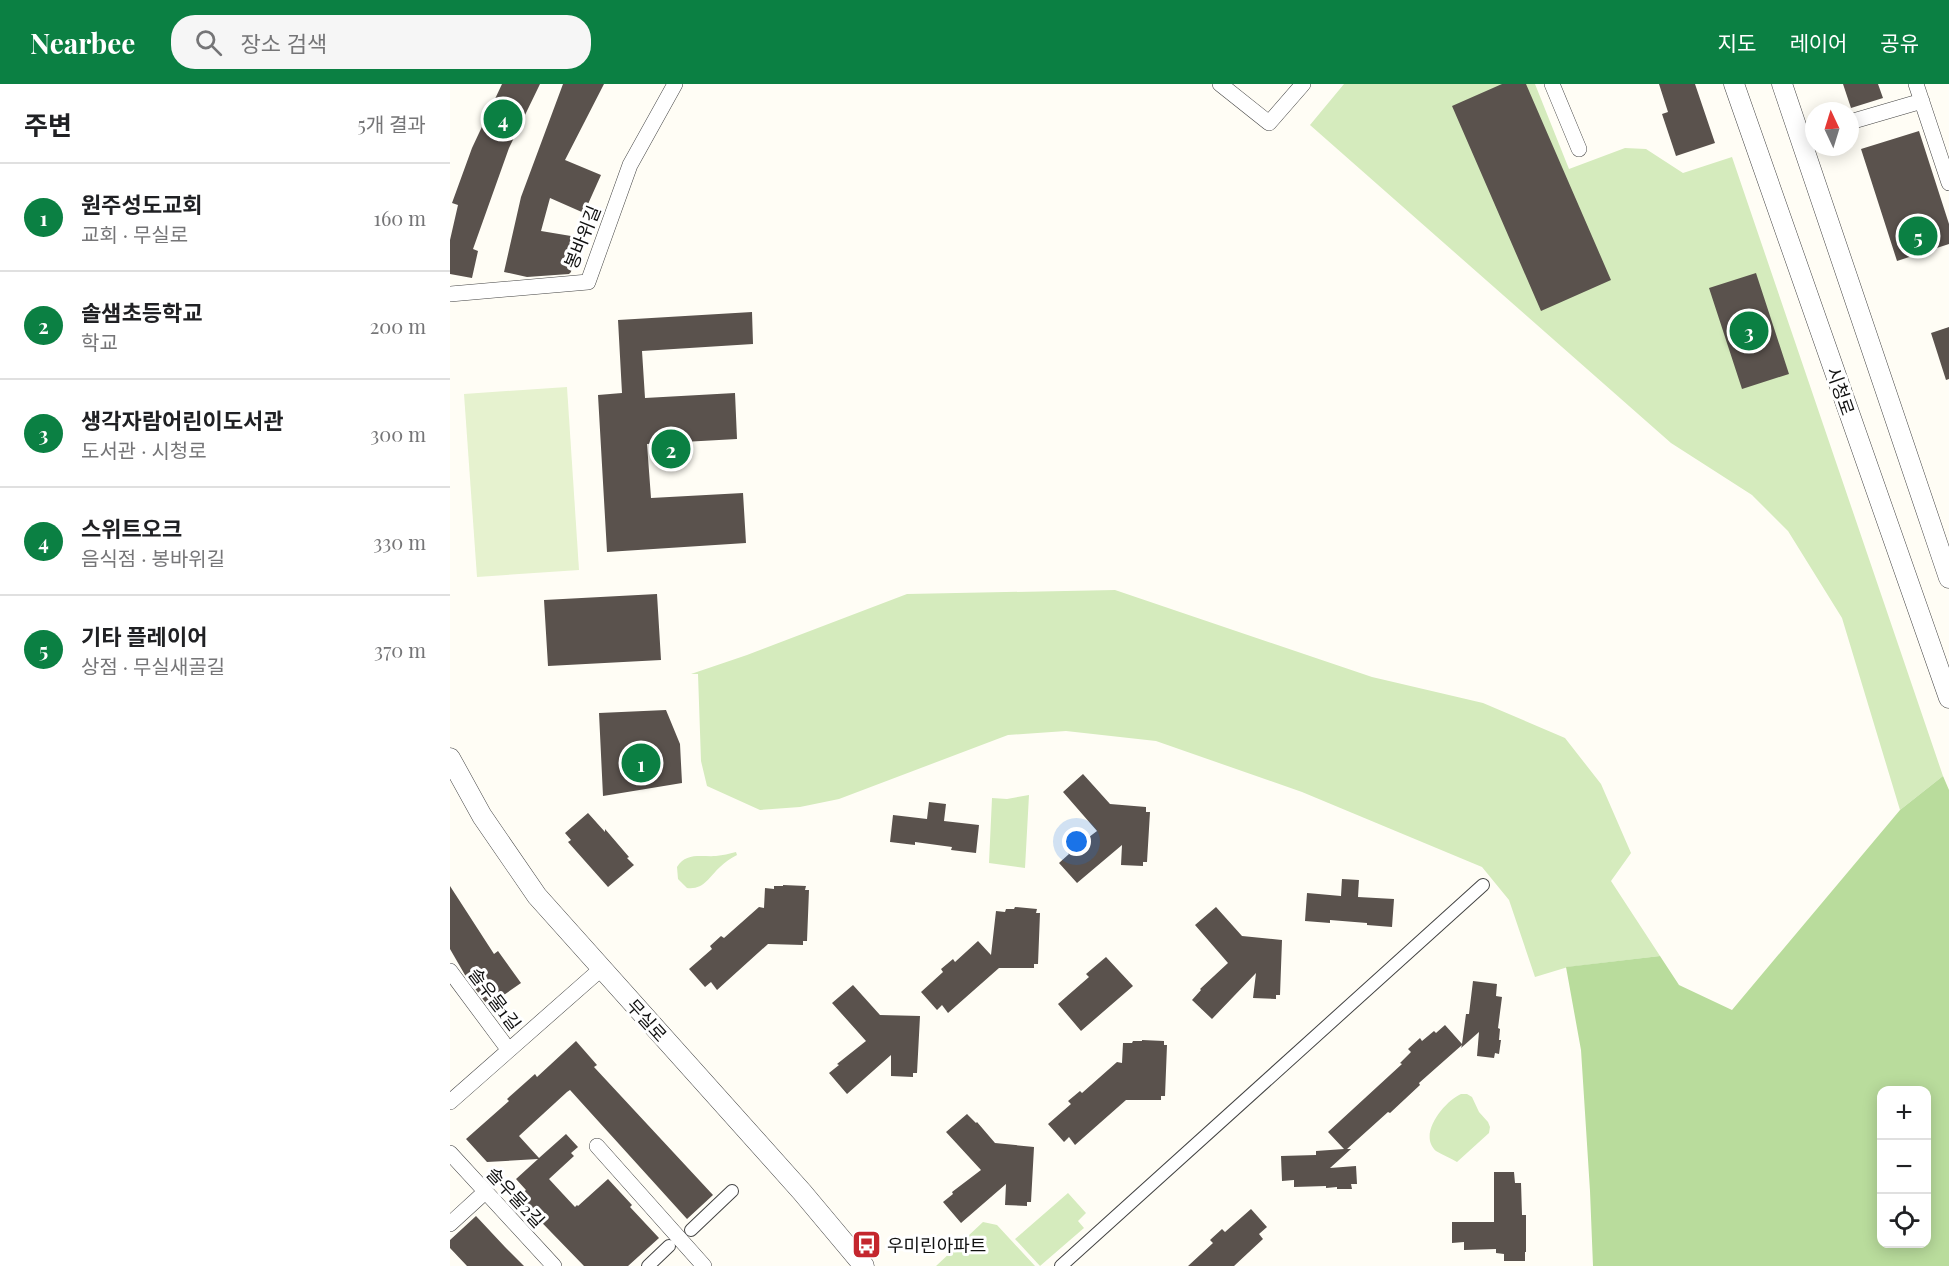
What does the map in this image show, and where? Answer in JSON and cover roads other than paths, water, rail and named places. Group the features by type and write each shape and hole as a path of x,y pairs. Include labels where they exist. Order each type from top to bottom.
{"street":[{"name":"봉바위길","path":"450,294 588,282 630,165 675,84"},
{"path":"1220,84 1269,123 1304,84"},
{"path":"1552,84 1579,149"},
{"name":"시청로","path":"1734,84 1949,698"},
{"path":"1782,84 1805,131"},
{"path":"1916,84 1949,183"},
{"path":"1859,120 1922,102"},
{"path":"1814,156 1949,578"},
{"name":"무실로","path":"450,758 482,816 537,897 802,1192 864,1266"},
{"path":"1061,1266 1484,885"},
{"path":"450,1102 601,969"},
{"name":"솔우물1길","path":"450,971 508,1049"},
{"path":"597,1146 704,1266"},
{"name":"솔우물2길","path":"450,1153 554,1266"},
{"path":"691,1230 732,1191"},
{"path":"450,1224 485,1192"},
{"path":"648,1266 669,1246"}],"place":[{"name":"스위트오크","path":"503,119"},
{"name":"기타 플레이어","path":"1918,236"},
{"name":"생각자람어린이도서관","path":"1749,331"},
{"name":"솔샘초등학교","path":"671,449"},
{"name":"원주성도교회","path":"641,763"},
{"name":"우미린아파트","path":"866,1245"}]}
